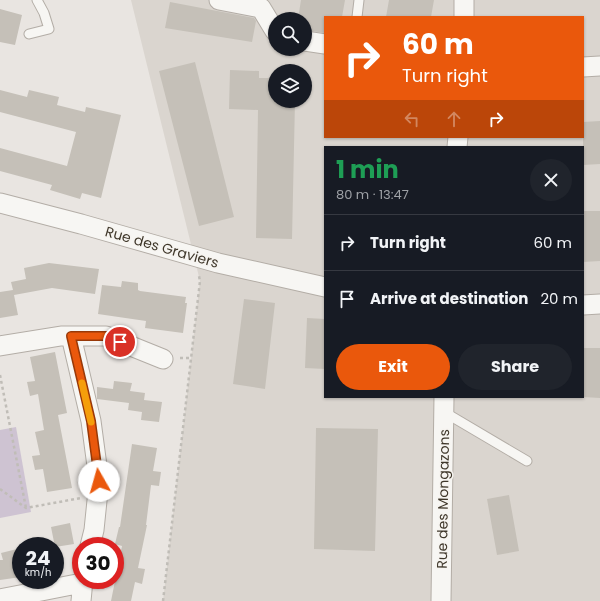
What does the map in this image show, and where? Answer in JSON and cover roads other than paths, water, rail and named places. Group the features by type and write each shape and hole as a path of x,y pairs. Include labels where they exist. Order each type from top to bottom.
{"street":[{"path":"219,0 260,8 268,20"},
{"path":"464,0 464,16"},
{"path":"312,42 324,44"},
{"path":"584,67 600,66"},
{"name":"Rue des Graviers","path":"0,203 218,263 324,287"},
{"path":"584,305 600,304"},
{"path":"0,346 61,336 106,336 163,359"},
{"path":"71,336 91,421 99,481 92,537"},
{"name":"Rue des Mongazons","path":"441,601 444,405"},
{"path":"0,599 75,589"}],"lane":[{"path":"29,34 49,29 44,13 37,0"},
{"path":"357,16 359,0"},
{"path":"444,405 527,461"}]}
